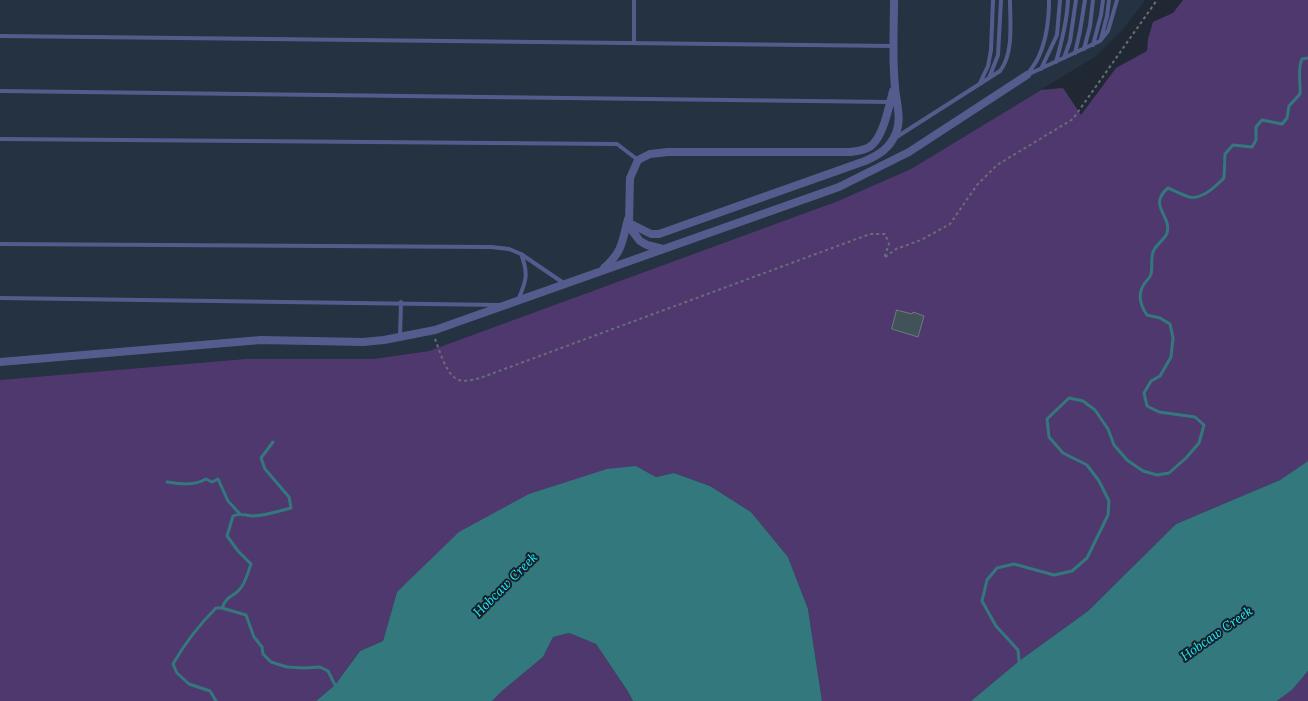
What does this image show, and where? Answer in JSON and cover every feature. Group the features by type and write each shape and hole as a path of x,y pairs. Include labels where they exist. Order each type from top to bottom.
{"street":[{"path":"630,223 651,234 659,234 865,161 880,154 889,146 897,132 898,116 894,86 894,0"},
{"path":"0,362 254,340 363,342 384,340 432,330 839,187 909,152 1027,75"},
{"path":"664,249 647,245 640,241 633,232 630,223 630,178 638,160 650,154 668,152 842,152 862,150 873,145 883,127 894,86"},
{"path":"601,271 618,253 622,243 630,208"}],"lane":[{"path":"634,0 634,43"},
{"path":"980,84 988,66 991,50 993,0"},
{"path":"989,78 998,55 1001,0"},
{"path":"893,139 1003,68 1009,52 1010,0"},
{"path":"1027,75 1039,57 1046,36 1050,0"},
{"path":"1040,69 1057,35 1060,0"},
{"path":"1056,62 1064,34 1068,0"},
{"path":"1064,58 1070,41 1076,0"},
{"path":"1075,53 1085,0"},
{"path":"1084,49 1090,26 1093,0"},
{"path":"1093,45 1101,15 1103,0"},
{"path":"1100,41 1107,16 1109,0"},
{"path":"1027,75 1100,41 1108,31 1117,0"},
{"path":"0,36 894,46"},
{"path":"0,91 890,102"},
{"path":"0,139 617,144 638,160"},
{"path":"0,244 491,246 509,249 521,254 565,284"},
{"path":"518,300 526,277 526,266 521,254"},
{"path":"0,298 401,302 505,305"},
{"path":"400,337 401,302"}],"path":[{"path":"432,330 446,366 456,378 467,381 487,375 870,234 885,234 889,244 884,258 896,249 921,240 950,224 977,185 997,165 1073,119 1158,0"}],"shaded area":[{"path":"0,0 1145,0 1125,27 1096,56 911,169 838,201 429,351 373,359 245,359 0,380"},
{"path":"1183,0 1308,0 1308,461 1280,480 1176,524 1088,611 1019,661 971,701 822,701 808,609 788,557 751,512 710,486 674,473 656,477 636,466 397,592 383,641 360,651 335,685 316,701 0,701 0,380 245,359 373,359 429,351 838,201 911,169 1041,90 1063,88 1081,115 1116,68 1147,51 1148,39 1153,22 1173,13","holes":["898,310 912,314 913,312 924,316 918,337 892,329"]},
{"path":"569,633 596,644 633,701 492,701 543,657 553,637"},
{"path":"1308,671 1308,701 1277,701 1292,690"}],"water":[{"name":"Hobcaw Creek","path":"1308,461 1308,671 1292,690 1277,701 971,701 1019,661 1088,611 1176,524 1280,480"},
{"name":"Hobcaw Creek","path":"636,466 656,477 674,473 710,486 751,512 788,557 808,609 822,701 633,701 596,644 569,633 553,637 543,657 492,701 316,701 335,685 360,651 383,641 397,592 459,532 529,494 607,469"}],"building":[{"path":"897,310 912,314 913,312 924,316 918,337 892,329"}],"waterway":[{"path":"1019,661 1018,650 996,626 982,601 987,580 997,568 1014,564 1054,575 1072,571 1087,558 1108,515 1109,501 1099,481 1087,465 1063,453 1049,437 1047,419 1069,398 1083,401 1095,410 1108,429 1114,445 1127,460 1143,471 1157,475 1169,473 1186,458 1199,443 1204,425 1195,417 1159,412 1147,406 1144,393 1151,381 1160,376 1171,357 1173,338 1170,324 1160,318 1147,315 1140,300 1142,288 1151,274 1153,252 1167,233 1168,227 1160,205 1160,200 1162,194 1168,188 1189,197 1199,196 1208,192 1224,178 1225,154 1233,145 1252,147 1256,140 1256,127 1262,120 1282,124 1287,118 1289,106 1300,94 1299,72 1302,59 1308,58"},
{"path":"222,608 228,599 236,593 245,581 251,564 238,551 227,536 233,516 241,514 251,516 259,515 291,508 289,497 265,469 261,458 273,442"},
{"path":"167,482 187,484 197,483 206,479 212,482 218,479 228,501 240,514"},
{"path":"216,701 210,691 189,684 177,673 173,664 193,634 216,608 222,608 246,615 254,637 262,647 263,654 271,662 287,667 320,667 328,671 335,685"}]}
